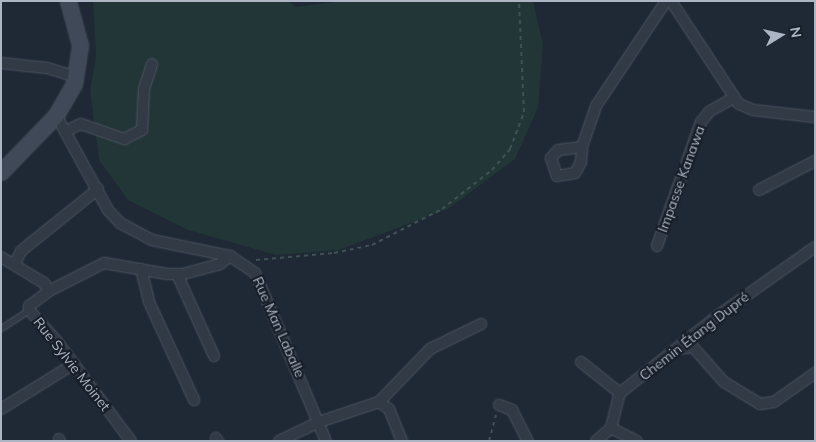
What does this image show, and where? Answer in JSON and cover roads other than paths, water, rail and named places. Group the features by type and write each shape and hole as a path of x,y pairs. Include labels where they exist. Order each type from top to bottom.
{"main road":[{"path":"1,172 56,115 76,78 80,45 68,1"}],"street":[{"path":"582,147 596,106 666,1"},
{"path":"672,1 733,98 753,110 815,117"},
{"path":"1,63 47,68 76,78"},
{"path":"68,130 81,124 124,139 142,130 144,89 152,64"},
{"name":"Impasse Kanawa","path":"657,246 701,122 710,112 733,98"},
{"name":"Rue Man Laballe","path":"56,115 68,130 108,210 134,233 152,240 230,256 243,262 255,273 266,292 326,441"},
{"path":"759,190 815,161"},
{"path":"15,263 21,251 98,189"},
{"name":"Chemin Étang Dupré","path":"620,394 675,350 815,248"},
{"path":"214,356 176,274 220,264 230,256"},
{"path":"1,257 15,263 44,282 49,291"},
{"name":"Rue Sylvie Moinet","path":"131,441 74,364 29,310 29,306 49,291 104,263 176,274"},
{"path":"141,269 149,302 194,400"},
{"path":"279,441 319,422 379,402 430,349 481,324"},
{"path":"675,350 693,347 724,382 760,404 774,402 815,373"},
{"path":"581,362 620,394 610,428 596,441"},
{"path":"1,410 74,364"},
{"path":"379,402 389,409 402,441"},
{"path":"499,405 512,410 528,441"},
{"path":"610,428 637,441"}],"lane":[{"path":"1,328 29,310"}]}
